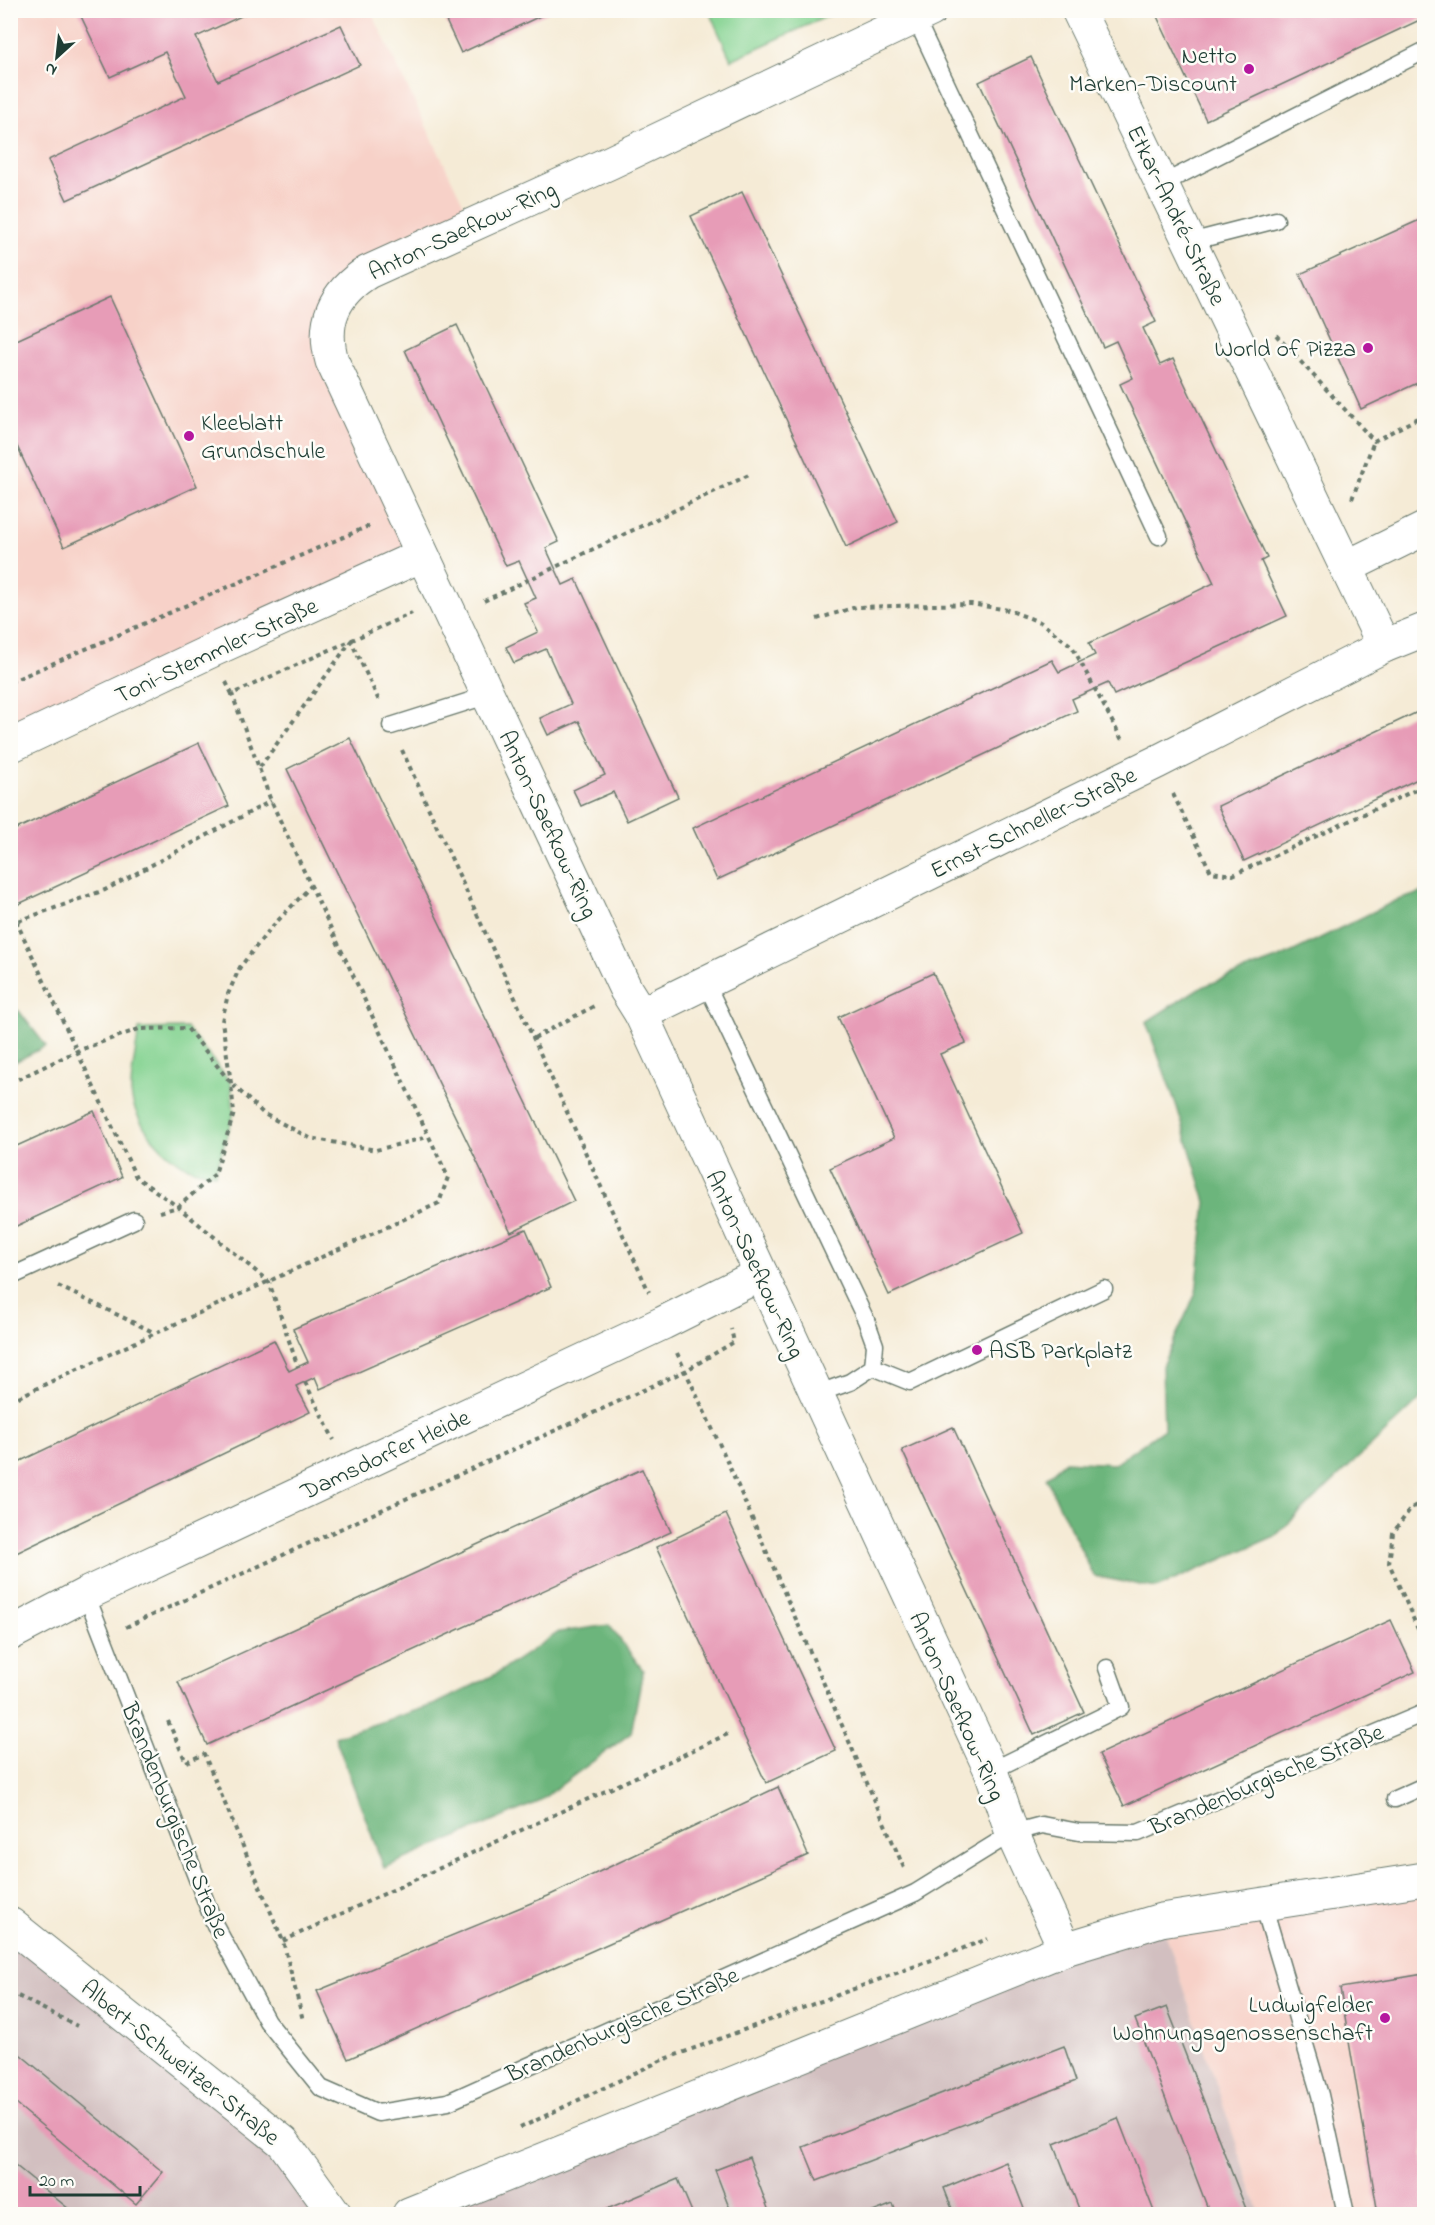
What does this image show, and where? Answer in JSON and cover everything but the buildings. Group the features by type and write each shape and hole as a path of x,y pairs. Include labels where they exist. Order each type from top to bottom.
{"street":[{"name":"Etkar-André-Straße","path":"1078,10 1384,646"},
{"name":"Anton-Saefkow-Ring","path":"923,14 620,158 368,272 346,289 336,301 329,326 328,348 422,555 761,1274 991,1771 1012,1833 1065,1949"},
{"path":"1347,567 1425,529"},
{"name":"Toni-Stemmler-Straße","path":"10,746 422,555"},
{"name":"Ernst-Schneller-Straße","path":"633,1002 705,981 1147,766 1384,646 1425,630"},
{"name":"Damsdorfer Heide","path":"10,1634 86,1594 663,1323 761,1274"},
{"path":"409,2214 1065,1949 1161,1920 1425,1878"},
{"name":"Albert-Schweitzer-Straße","path":"10,1924 283,2142 335,2214"}],"lane":[{"path":"923,14 1159,536"},
{"path":"1162,184 1425,51"},
{"path":"1190,242 1276,220"},
{"path":"390,726 489,695"},
{"path":"705,981 866,1320 875,1345 873,1366 850,1382 816,1394"},
{"path":"10,1277 134,1220"},
{"path":"873,1366 910,1382 1104,1289"},
{"name":"Brandenburgische Straße","path":"86,1594 215,1925 267,2021 321,2088 378,2113 448,2102 915,1893 1012,1833 1042,1825 1079,1832 1138,1833 1425,1713"},
{"path":"991,1771 1121,1707 1107,1668"},
{"path":"1395,1799 1425,1786"},
{"path":"1263,1904 1320,2095 1346,2214"}],"path":[{"path":"1272,330 1374,441"},
{"path":"1327,526 1354,497 1374,441 1425,415"},
{"path":"232,694 351,641 447,607 751,474"},
{"path":"10,682 380,521"},
{"path":"816,619 856,607 971,604 1008,610 1040,622 1072,646 1211,872 1233,875 1425,786"},
{"path":"351,641 725,1456 915,1893"},
{"path":"260,767 351,641"},
{"path":"10,1401 154,1332 269,1282 439,1203 448,1178 271,801 232,694 213,650"},
{"path":"10,924 105,890 271,801"},
{"path":"134,1220 178,1208 215,1174 234,1113 222,1021 228,994 240,967 270,929 312,885"},
{"path":"16,921 136,1177 269,1282 298,1367"},
{"path":"534,1038 633,1002"},
{"path":"10,1083 77,1051 139,1029 187,1028 231,1083 264,1114 310,1138 376,1150 428,1137"},
{"path":"33,1267 64,1290 154,1332"},
{"path":"104,1637 685,1371 734,1342 724,1293"},
{"path":"305,1382 349,1470"},
{"path":"1425,1501 1411,1508 1394,1533 1389,1563 1425,1643"},
{"path":"126,1627 130,1637"},
{"path":"167,1720 186,1762 204,1754 283,1941 304,2020"},
{"path":"283,1941 730,1733"},
{"path":"511,2132 660,2061 994,1937"}],"shaded area":[{"name":"Kleeblatt Grundschule","path":"11,11 371,11 473,224 368,272 329,325 422,555 11,746"},
{"path":"1424,1878 1424,2214 1260,2214 1161,1920"},
{"path":"1161,1920 1260,2214 409,2214"},
{"path":"10,1924 283,2142 335,2214 11,2214"}],"green space":[{"path":"709,11 839,11 731,60"},
{"path":"1424,892 1424,1396 1275,1536 1156,1588 1094,1576 1046,1478 1065,1461 1114,1464 1164,1429 1162,1366 1196,1293 1206,1202 1177,1107 1146,1022 1199,988 1282,957 1395,901"},
{"path":"11,1007 19,1011 46,1046 11,1064"},
{"path":"187,1028 231,1083 234,1113 215,1174 182,1164 162,1148 138,1116 131,1093 139,1029"},
{"path":"609,1625 643,1670 631,1733 538,1802 384,1868 335,1737 436,1704 496,1674 559,1632"}],"place":[{"name":"Netto Marken-Discount","path":"1249,69"},
{"name":"World of Pizza","path":"1368,348"},
{"name":"Kleeblatt Grundschule","path":"189,436"},
{"name":"ASB Parkplatz","path":"977,1350"},
{"name":"Ludwigfelder Wohnungsgenossenschaft","path":"1385,2018"}]}
